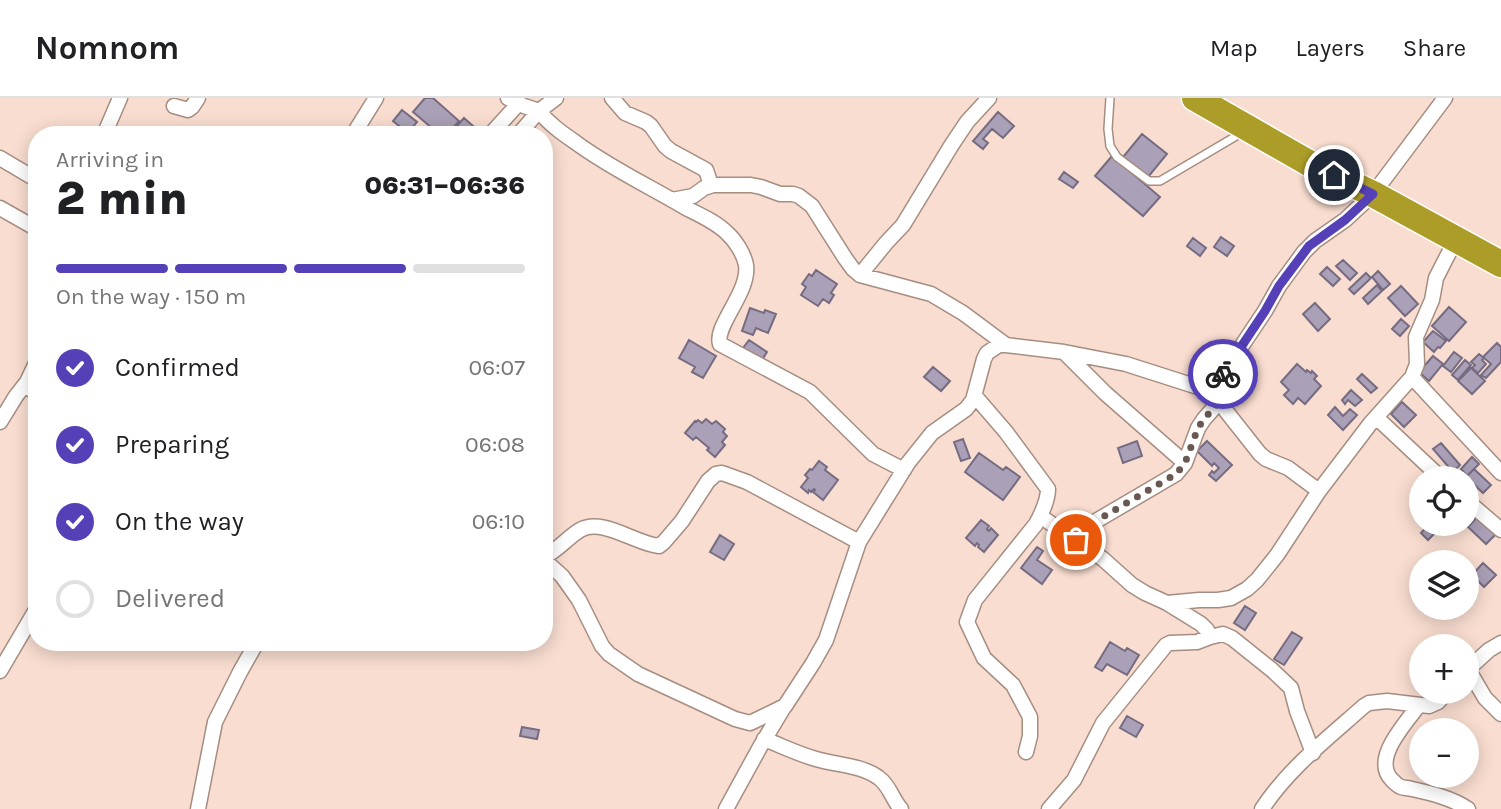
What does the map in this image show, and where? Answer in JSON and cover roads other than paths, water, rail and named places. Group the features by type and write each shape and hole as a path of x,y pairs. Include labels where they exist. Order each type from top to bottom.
{"highway":[{"path":"1195,98 1314,166 1373,194 1501,264"}],"street":[{"path":"108,126 120,98"},
{"path":"174,106 188,110 198,98"},
{"path":"359,126 376,98"},
{"path":"526,126 556,98"},
{"path":"612,98 625,113 646,122 655,130 671,151 706,170 711,186"},
{"path":"860,275 903,225 956,138 989,98"},
{"path":"726,809 764,739 826,640 859,542 904,470 932,433 966,409 975,396 987,353 999,345 1064,352 1126,364 1201,388 1209,388 1217,383 1304,252 1373,194 1445,98"},
{"path":"496,126 513,101 540,111 560,131 587,151 726,231 746,265 745,281 720,332 720,344 810,392 873,454 904,470"},
{"path":"0,158 28,175"},
{"path":"672,200 693,196 711,186 751,185 780,194 800,196 812,206 845,258 860,275 931,293 1006,345"},
{"path":"0,208 28,224"},
{"path":"1167,603 1231,598 1257,580 1277,555 1319,491 1376,417 1412,377 1417,364 1416,337 1432,300 1436,278 1456,239"},
{"path":"1064,352 1105,393 1185,463"},
{"path":"1412,377 1501,473"},
{"path":"27,382 28,386"},
{"path":"0,422 27,382"},
{"path":"1217,383 1220,401 1226,411 1260,454 1288,468 1319,491"},
{"path":"975,396 1006,432 1046,486 1048,494 1036,524 975,600 967,622 984,658 1013,685 1030,717 1027,752"},
{"path":"1076,540 1096,521 1176,474 1185,463 1198,428 1220,401"},
{"path":"1376,417 1428,466"},
{"path":"553,552 580,530 588,527 613,530 644,543 659,545 682,521 708,481 716,474 722,473 747,482 859,542"},
{"path":"1479,511 1501,530"},
{"path":"1040,516 1103,559 1132,585 1201,624 1210,637"},
{"path":"553,567 579,600 602,646 638,674 745,723 761,719 785,706"},
{"path":"0,671 28,623"},
{"path":"1049,809 1074,780 1103,723 1170,643 1197,642 1223,635 1232,638 1288,685 1312,753"},
{"path":"1479,659 1501,643"},
{"path":"198,809 215,722 252,651"},
{"path":"1479,689 1501,714"},
{"path":"1262,809 1291,772 1366,704 1387,701 1434,704"},
{"path":"1419,705 1394,739 1386,755 1385,768 1388,776 1400,787 1444,798 1468,809"},
{"path":"764,739 817,759 869,772 888,785 901,809"},
{"path":"1432,809 1444,798"}],"lane":[{"path":"1110,98 1110,146 1117,157 1149,181 1160,181 1249,128"}]}
